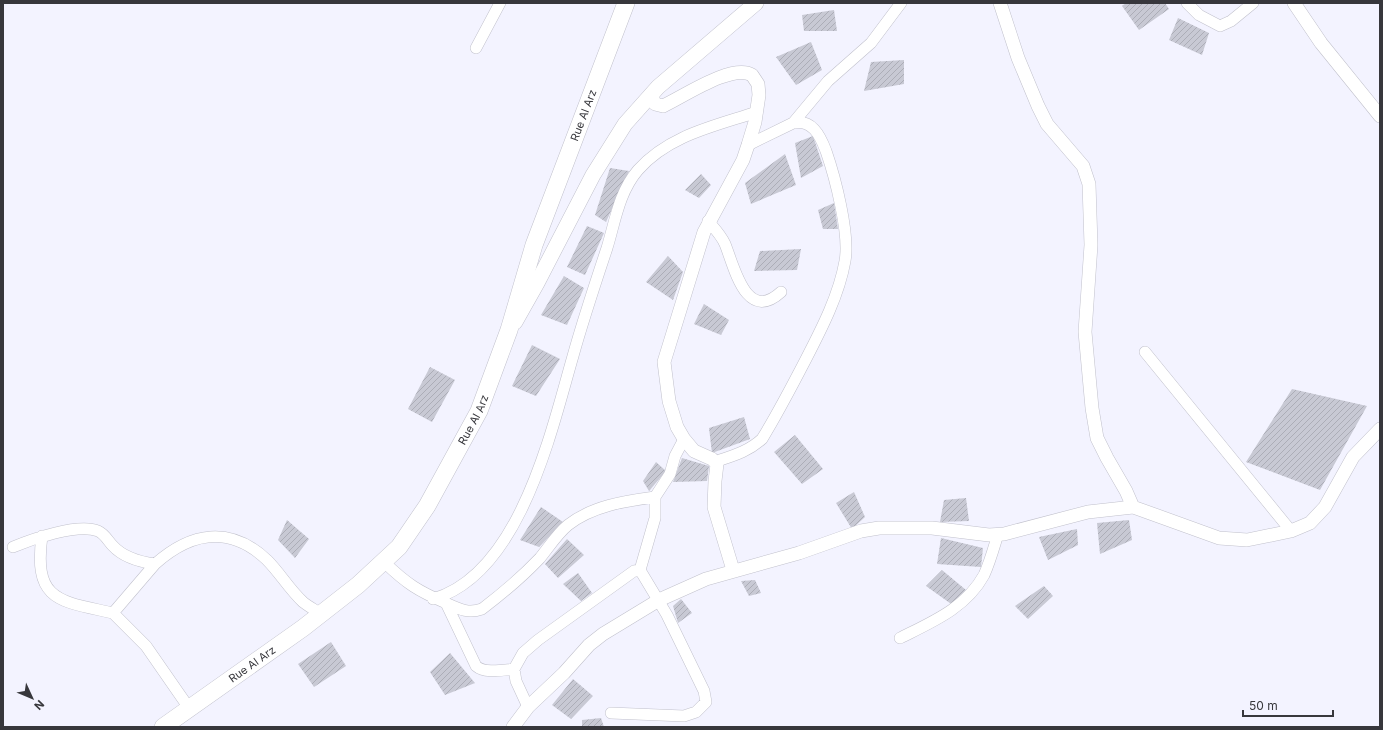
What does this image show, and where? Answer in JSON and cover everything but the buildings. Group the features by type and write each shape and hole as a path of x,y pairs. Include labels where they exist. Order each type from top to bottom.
{"main road":[{"name":"Rue Al Arz","path":"163,727 321,614 358,585 384,562 398,547 427,506 460,449 479,412 509,330 534,245 626,3"},
{"path":"509,330 534,290 593,175 624,124 651,94 756,3"}],"street":[{"path":"476,48 500,3"},
{"path":"793,124 828,81 871,43 901,3"},
{"path":"1000,3 1018,58 1038,106 1047,124 1082,166 1089,184 1091,245 1085,332 1092,408 1097,438 1106,458 1126,490 1133,507"},
{"path":"1187,3 1199,15 1220,26 1231,21 1253,3"},
{"path":"1294,3 1321,43 1380,116"},
{"path":"651,94 655,104 663,106 734,72 748,72 755,79 760,89 757,112 748,145 733,180 708,221 698,247 664,362 665,381 672,415 684,439 694,451 712,459 717,464"},
{"path":"433,598 454,588 482,568 498,550 512,528 538,468 597,274 628,183 645,162 665,146 708,128 757,112"},
{"path":"733,570 714,507 717,464 720,460 735,456 754,446 762,439 824,324 845,260 846,241 833,171 822,142 810,126 800,122 793,124 748,145"},
{"path":"708,221 724,242 741,286 746,293 754,300 760,301 769,300 781,292"},
{"path":"1145,352 1291,531"},
{"path":"513,727 528,707 564,674 594,642 658,600 706,579 733,570 799,553 861,531 879,528 932,528 998,534 1059,521 1088,512 1133,507 1219,538 1247,540 1291,531 1310,522 1325,507 1352,457 1380,429"},
{"path":"611,713 684,716 696,712 706,702 704,691 658,600 640,570 655,518 655,497 670,474 675,456 684,439"},
{"path":"384,562 413,588 433,598 469,612 482,608 514,583 540,557 560,533 573,522 612,503 655,497"},
{"path":"13,547 42,536 68,531 97,530 103,534 113,547 124,554 155,564"},
{"path":"900,638 957,607 972,592 984,575 998,534"},
{"path":"42,536 39,556 42,575 54,595 62,601 113,613 146,646 189,708"},
{"path":"113,613 155,564 172,550 195,539 219,536 237,540 266,560 304,602 321,614"},
{"path":"528,707 516,681 514,669 523,653 538,640 634,571 640,570"},
{"path":"446,603 476,666 483,670 514,669"}]}
